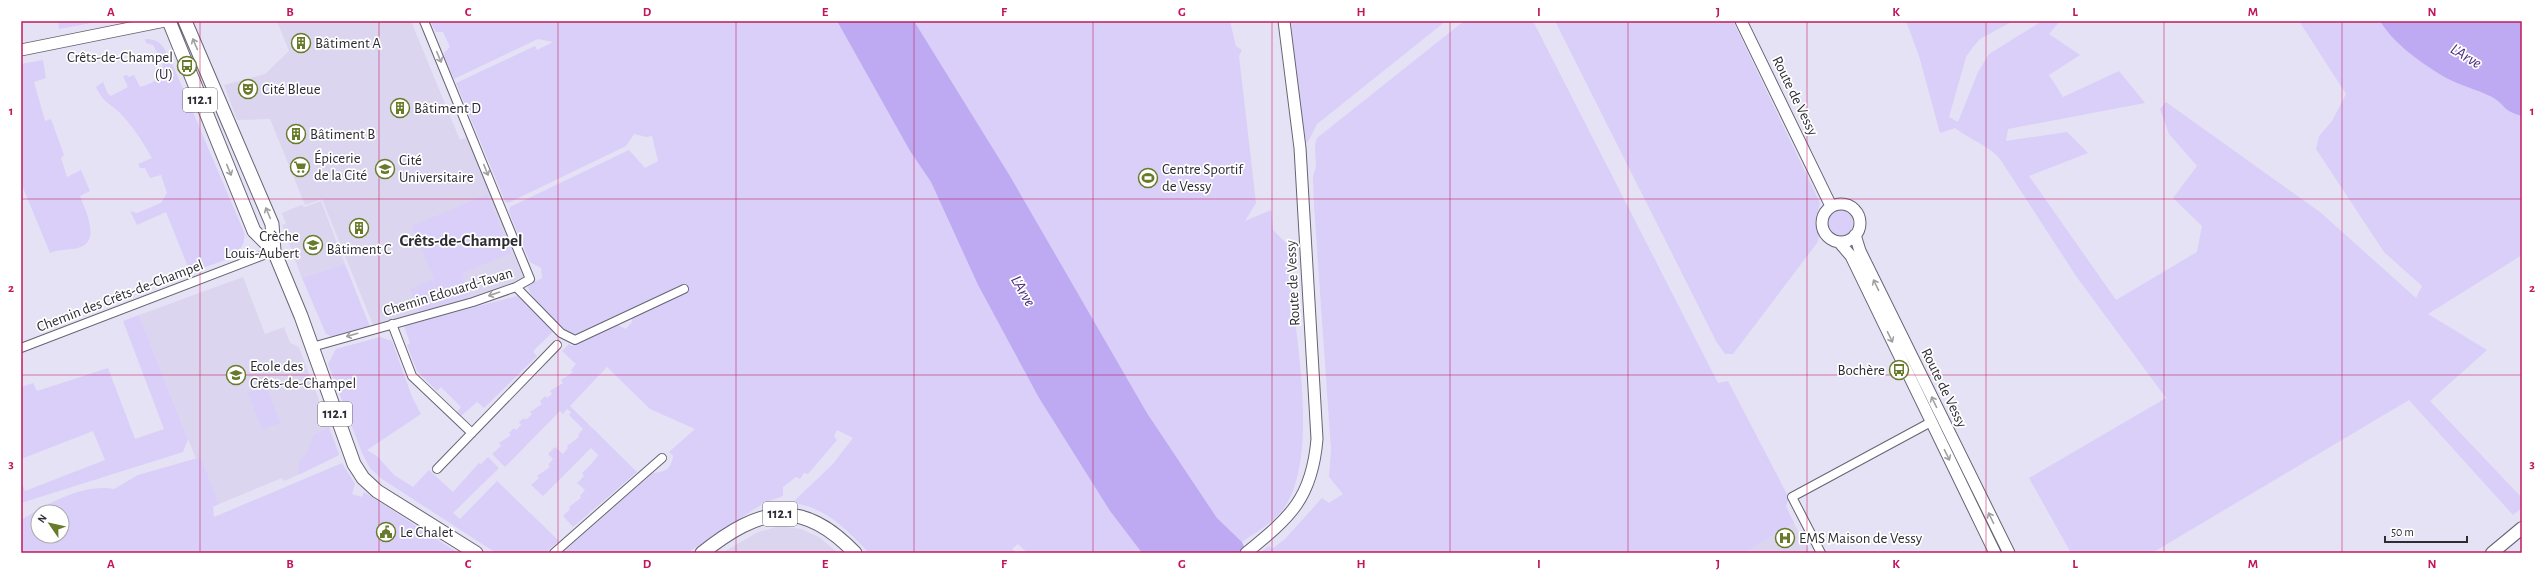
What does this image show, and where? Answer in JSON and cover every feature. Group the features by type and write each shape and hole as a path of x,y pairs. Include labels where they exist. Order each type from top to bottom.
{"main road":[{"name":"112.1","path":"169,21 254,231 274,251"},
{"name":"112.1","path":"186,21 272,224 274,251 312,347 350,456 363,478 377,490 476,553"},
{"name":"112.1","path":"702,553 751,522 776,514 804,516 820,523 839,537 855,553"},
{"path":"2492,553 2522,528"}],"street":[{"path":"21,50 165,21"},
{"name":"Chemin Edouard-Tavan","path":"312,347 516,287 530,279 529,273 424,21"},
{"name":"Route de Vessy","path":"1246,553 1273,531 1291,513 1306,488 1313,469 1317,439 1300,148 1284,21"},
{"name":"Route de Vessy","path":"1741,21 1831,206"},
{"path":"1844,204 1856,212 1860,222 1855,235 1845,241 1839,242 1827,236 1822,228 1824,213 1831,206 1844,204"},
{"name":"Route de Vessy","path":"1855,235 1860,252 2009,553"},
{"name":"Route de Vessy","path":"1839,242 1851,256 1995,553"},
{"name":"Chemin des Crêts-de-Champel","path":"21,348 274,251"},
{"path":"516,287 561,333 575,340 684,289"},
{"path":"392,324 412,376 472,433"},
{"path":"437,469 557,345"},
{"path":"1821,553 1792,497 1941,417"},
{"path":"554,553 662,458"}],"shaded area":[{"path":"58,21 102,21 59,29"},
{"name":"Cité Universitaire","path":"277,21 411,21 460,140 467,137 524,279 452,304 373,325 322,199 305,205 270,119 237,120 224,85 265,74 289,51"},
{"path":"430,21 837,21 910,151 931,182 978,285 1039,398 1110,511 1142,553 1027,553 1018,544 1012,549 1016,553 869,553 835,520 815,509 792,503 832,465 853,438 837,430 834,436 837,440 808,474 804,473 800,479 796,477 783,487 783,496 764,503 687,553 562,553 653,473 665,471 671,464 673,456 669,452 695,429 650,409 607,367 570,406 637,472 573,527 563,516 570,509 569,507 581,498 580,496 585,490 577,483 584,476 582,473 592,464 598,455 591,448 543,496 531,485 539,478 537,476 550,467 548,465 553,459 548,454 555,447 563,454 568,448 567,446 579,437 578,435 583,429 569,415 571,412 567,409 563,414 560,411 505,467 492,454 501,446 499,443 511,435 509,433 514,428 516,430 521,425 519,422 524,418 526,420 532,414 530,412 542,404 540,401 545,396 547,398 552,394 550,391 563,383 561,380 573,372 571,370 576,364 562,351 569,344 572,346 618,325 626,329 632,322 632,318 576,335 562,328 547,315 530,293 528,286 542,278 541,268 530,262 509,212 510,207 629,150 645,168 658,161 652,136 647,137 634,134 626,146 508,203 505,201 456,83 535,46 537,50 553,42 538,39 454,79 443,54 450,47 443,32 436,32"},
{"path":"914,21 1230,21 1236,46 1242,50 1239,56 1256,203 1245,221 1271,210 1273,230 1293,250 1287,260 1299,350 1303,420 1301,452 1296,481 1286,505 1272,521 1242,542 1217,518 1147,413 1010,176"},
{"path":"1291,21 1446,21 1317,124 1307,144 1300,113"},
{"path":"1464,21 1533,21 1718,383 1728,381 1789,498 1786,506 1794,523 1744,553 1260,553 1269,546 1272,549 1285,539 1322,498 1329,503 1343,494 1329,477 1331,450 1314,205 1313,176 1316,167 1315,145 1317,138"},
{"path":"1555,21 1733,21 1820,203 1815,222 1819,237 1817,243 1733,354 1725,354 1716,341"},
{"path":"1906,21 2013,21 1980,39 1966,57 1949,117 1958,122 1978,72 1989,54 2042,21 2060,21 2049,34 2080,55 2049,75 2063,97 2119,71 2145,103 2008,129 2006,141 2067,132 2088,153 2029,176 2116,300 2197,252 2202,226 2173,198 2197,166 2169,134 2160,109 2166,102 2320,212 2416,298 2422,286 2384,252 2316,149 2319,136 2332,121 2346,94 2299,21 2380,21 2385,29 2399,44 2433,70 2453,82 2492,97 2507,110 2522,116 2522,255 2428,314 2487,350 2430,401 2522,498 2522,508 2513,515 2409,400 2152,553 2071,553 2029,478 2166,398 2076,276 2000,159 1990,150 1955,128 1940,133 1919,56"},
{"path":"145,39 155,40 159,43 172,63 244,232 244,241 240,249 234,254 217,263 190,272 166,212 137,225 130,211 137,213 161,203 167,193 161,175 150,178 145,168 140,168 138,164 152,158 128,122 119,112 103,99 96,87 103,82 108,94 111,96 128,87 123,76 127,75 129,77 134,75 140,87 150,84 156,80 163,63 153,45 146,43"},
{"path":"43,60 46,78 34,82 45,121 51,119 64,155 61,158 67,177 81,170 90,191 80,196 90,225 89,239 85,245 78,248 50,253 21,183 21,64"},
{"path":"487,195 511,253 462,273 470,295 420,313 410,289 434,279 412,226"},
{"name":"Crèche Louis-Aubert","path":"321,201 345,264 302,278 282,225 286,224 282,213 301,205 305,207"},
{"path":"1840,210 1849,214 1853,223 1849,232 1840,236 1831,232 1827,223 1831,214"},
{"path":"345,264 370,327 333,337 326,334 302,278"},
{"name":"Ecole des Crêts-de-Champel","path":"243,277 265,334 284,327 290,343 299,347 339,455 284,481 282,478 219,504 201,457 196,459 139,315"},
{"path":"517,296 554,331 535,349 533,352 537,356 484,408 477,402 460,417 456,413 461,407 441,387 437,391 417,371 407,345 410,343 404,326"},
{"path":"139,315 188,439 183,452 21,503 21,481 25,491 105,460 93,431 21,459 21,387 33,383 37,391 108,368 135,439 164,429 123,321"},
{"path":"380,337 392,341 412,397 421,414 367,450 377,456 394,475 413,487 429,470 453,492 479,463 481,464 488,457 499,468 453,513 460,519 497,481 559,541 545,553 496,553 382,479 370,468 362,453 328,364 336,349"},
{"path":"266,386 280,423 262,429 248,393"},
{"path":"328,428 339,455 298,475 299,463 307,453 314,435"},
{"path":"201,457 219,504 213,507 214,517 342,463 355,484 352,494 362,497 364,492 458,553 21,553 21,520 30,515 30,544 70,544 70,504 50,504 66,496 90,489 114,489 138,475"},
{"name":"EMS Maison de Vessy","path":"1794,523 1809,553 1744,553"},
{"path":"780,526 801,529 819,537 838,553 722,553 758,532"}],"water":[{"name":"L'Arve","path":"837,21 914,21 1010,176 1147,413 1217,518 1242,542 1247,553 1142,553 1110,511 1039,398 978,285 931,182 910,151"},
{"name":"L'Arve","path":"2380,21 2522,21 2522,116 2507,110 2492,97 2453,82 2433,70 2399,44 2385,29"}],"place":[{"name":"Bâtiment A","path":"301,43"},
{"name":"Crêts-de-Champel (U)","path":"187,66"},
{"name":"Cité Bleue","path":"248,89"},
{"name":"Bâtiment D","path":"400,108"},
{"name":"Bâtiment B","path":"296,134"},
{"name":"Épicerie de la Cité","path":"300,167"},
{"name":"Cité Universitaire","path":"385,169"},
{"name":"Centre Sportif de Vessy","path":"1148,178"},
{"name":"Bâtiment C","path":"359,228"},
{"name":"Crèche Louis-Aubert","path":"313,245"},
{"name":"Bochère","path":"1899,370"},
{"name":"Ecole des Crêts-de-Champel","path":"236,375"},
{"name":"Le Chalet","path":"386,532"},
{"name":"EMS Maison de Vessy","path":"1785,538"}],"district":[{"name":"Crêts-de-Champel","path":"461,240"}]}
